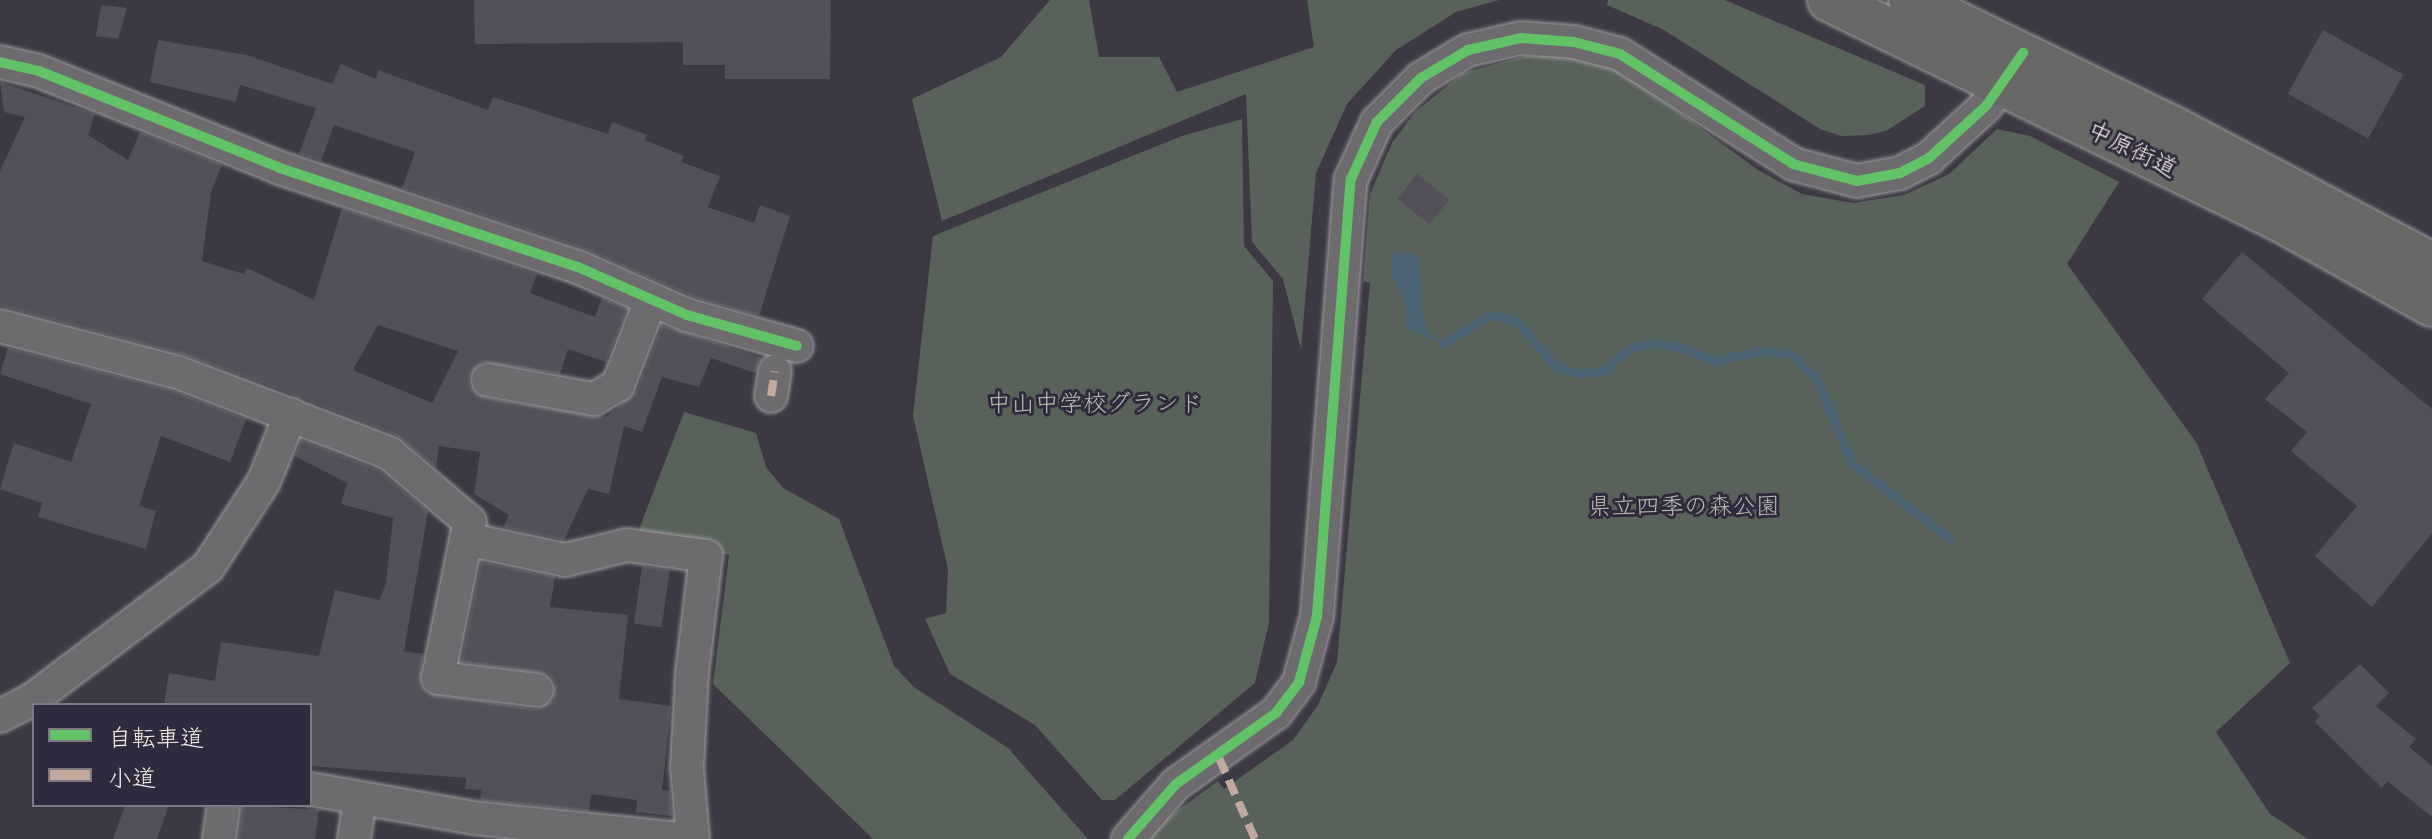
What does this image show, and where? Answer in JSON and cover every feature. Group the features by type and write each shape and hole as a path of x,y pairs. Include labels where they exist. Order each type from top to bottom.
{"main road":[{"name":"中原街道","path":"1829,0 2012,69 2432,264"},
{"name":"中原街道","path":"1916,1 2012,69 2432,305"}],"street":[{"path":"1128,839 1176,784 1225,754 1276,713 1299,682 1317,616 1351,179 1377,122 1421,78 1468,50 1521,38 1574,42 1620,54 1793,164 1857,181 1900,173 1929,158 1963,130 2012,69"},
{"path":"0,62 39,71 280,168 578,267 781,363"},
{"path":"488,380 594,399 618,385 651,300"},
{"path":"0,326 98,348 291,414 389,453 470,522 438,678 537,690"},
{"path":"0,716 33,699 208,567 264,481 291,414"},
{"path":"466,539 565,560 627,545 706,556 692,673 687,768 693,839"},
{"path":"312,789 473,828 681,839"},
{"path":"354,839 360,799"},
{"path":"219,839 224,807"}],"green space":[{"path":"1050,0 1089,0 1099,57 1159,57 1177,92 1314,47 1307,0 1499,0 1456,12 1396,50 1347,104 1316,173 1301,349 1283,279 1252,242 1246,94 942,221 912,99 1001,57"},
{"path":"1608,0 1725,0 1925,85 1925,106 1886,131 1868,135 1841,136 1820,129 1664,30 1607,5"},
{"name":"県立四季の森公園","path":"1525,56 1573,56 1623,71 1758,170 1802,194 1853,203 1904,195 1949,174 1997,129 2030,136 2119,182 2067,264 2196,442 2290,663 2216,732 2270,814 2308,839 1148,839 1171,815 1218,781 1224,789 1293,740 1318,705 1337,662 1370,283 1363,281 1370,194 1392,143 1415,112 1463,73"},
{"name":"中山中学校グランド","path":"1242,119 1244,246 1273,281 1269,622 1255,683 1115,800 1102,800 1035,725 950,674 925,619 946,613 948,569 913,416 933,236 1182,136"},
{"path":"684,412 756,433 766,467 783,488 839,519 894,666 914,687 1008,748 1088,839 873,839 713,684 729,555 638,532"}],"water":[{"path":"1393,252 1412,252 1420,260 1422,313 1429,332 1443,344 1405,328 1406,305 1392,275"}],"building":[{"path":"474,0 831,0 830,79 725,79 725,65 683,65 683,42 475,44"},
{"path":"101,5 127,8 118,39 96,36"},
{"path":"2323,30 2403,75 2368,138 2288,94"},
{"path":"158,40 247,55 332,84 341,64 376,79 378,70 488,110 493,97 608,134 612,122 647,135 645,140 684,156 681,162 720,176 708,207 754,223 760,205 790,216 759,316 693,297 584,249 402,188 415,152 334,125 321,161 299,154 316,108 240,85 236,102 150,82"},
{"path":"0,82 95,114 88,135 128,160 140,132 222,165 211,192 202,261 244,274 247,268 314,300 342,208 537,274 530,293 595,317 602,298 627,309 606,362 568,349 560,374 482,362 469,377 470,387 484,398 606,417 636,392 662,325 762,358 755,373 711,358 699,387 662,377 642,432 624,426 609,494 588,489 564,540 503,527 509,515 474,494 480,452 439,446 436,468 396,435 297,396 182,354 0,306 0,171 25,117 4,112","holes":["378,325 458,351 432,403 353,370"]},
{"path":"1417,174 1449,199 1430,224 1397,199"},
{"path":"2242,252 2432,409 2432,533 2372,607 2315,556 2357,506 2291,451 2307,432 2265,399 2289,373 2202,299"},
{"path":"8,348 171,390 246,419 230,462 161,436 139,506 156,511 146,549 38,517 42,503 0,489 14,443 71,462 91,404 0,374"},
{"path":"301,440 379,470 428,511 404,651 423,654 420,684 427,693 535,709 553,701 555,683 548,674 461,662 481,562 555,577 550,607 628,615 619,699 671,706 662,790 670,791 672,816 636,812 637,800 591,794 589,811 480,800 481,790 465,789 466,778 312,766 312,703 164,703 169,673 215,681 221,642 319,656 335,590 379,600 386,584 393,518 341,504 347,483 295,456"},
{"path":"642,566 670,570 662,627 634,623"},
{"path":"2360,664 2389,693 2376,706 2416,739 2409,747 2432,766 2432,817 2387,781 2382,788 2315,722 2320,716 2312,708"},
{"path":"124,807 168,807 157,839 113,839"},
{"path":"243,807 319,810 315,839 238,839"}],"waterway":[{"path":"1443,344 1489,315 1517,321 1556,367 1580,374 1603,371 1631,347 1650,343 1673,345 1715,361 1758,351 1790,353 1817,379 1852,463 1950,539"}],"marked path":[{"path":"771,396 775,371"},
{"path":"1219,758 1255,839"}],"cycle path":[{"path":"1128,839 1176,784 1276,713 1299,682 1317,616 1351,179 1377,122 1421,78 1468,50 1521,38 1574,42 1620,54 1793,164 1857,181 1900,173 1929,158 1986,106 2023,53"},
{"path":"0,62 39,71 280,168 578,267 687,315 797,346"}]}
